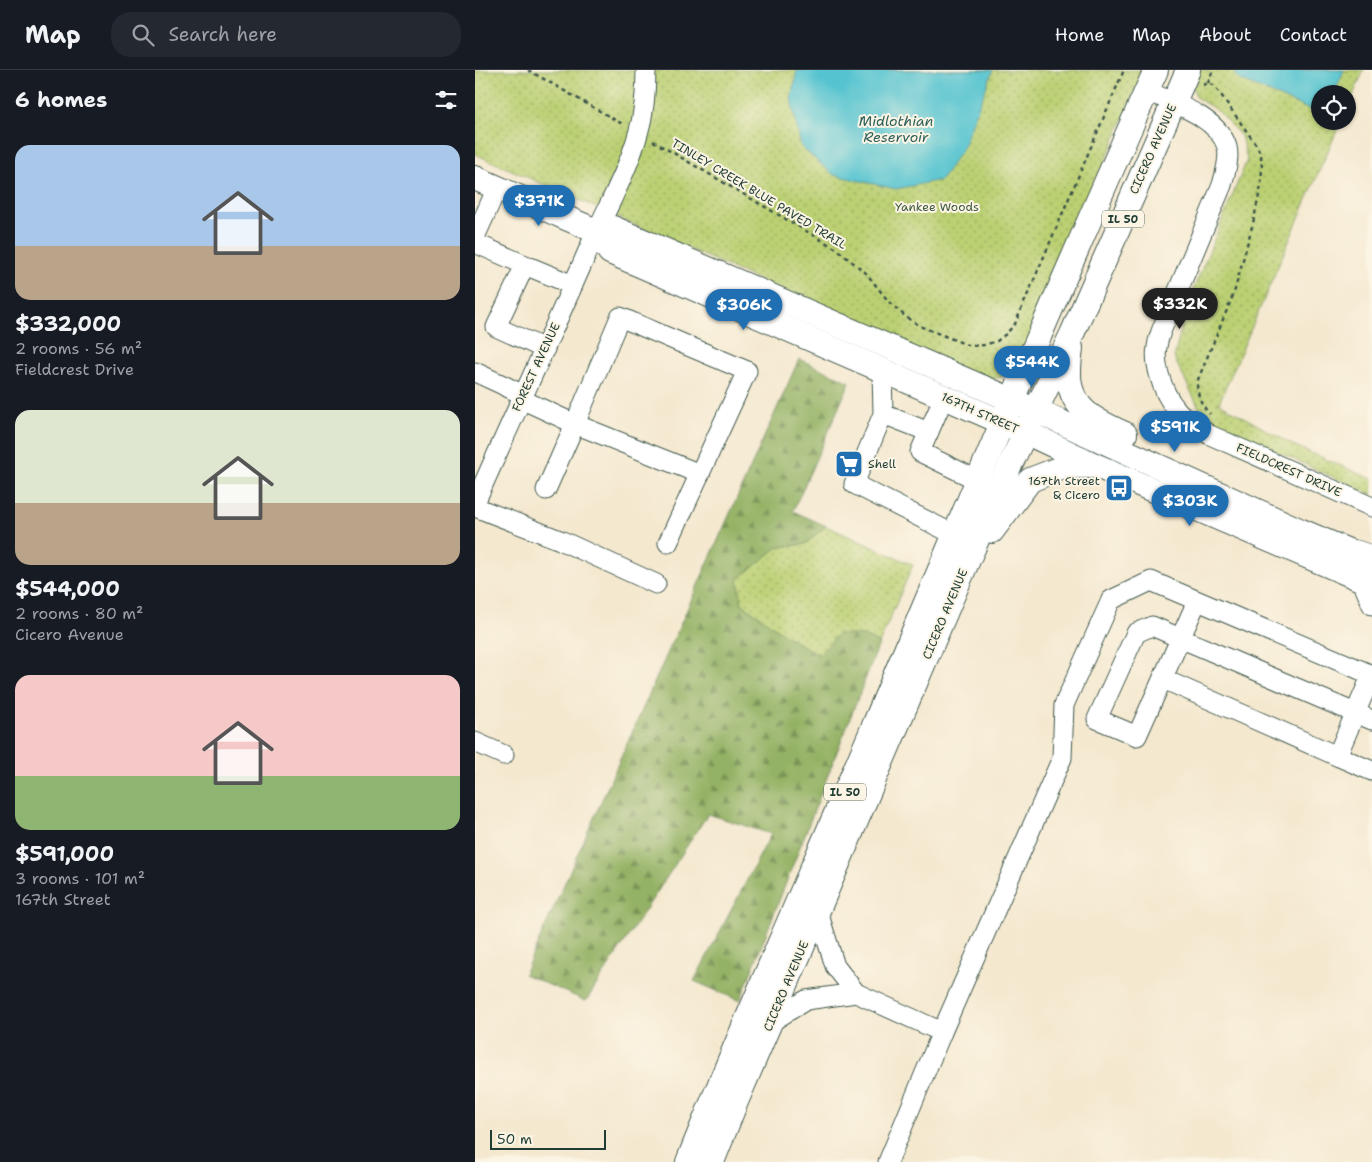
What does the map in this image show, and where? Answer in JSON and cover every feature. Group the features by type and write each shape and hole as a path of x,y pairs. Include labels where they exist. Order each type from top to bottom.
{"main road":[{"name":"CICERO AVENUE","path":"688,1162 977,480 1156,70"},
{"name":"CICERO AVENUE","path":"712,1162 735,1104 964,569 1025,432 1072,334 1173,104 1194,78"},
{"name":"167TH STREET","path":"475,178 596,231 610,252 1025,432 1097,466 1367,568"},
{"name":"167TH STREET","path":"596,231 613,228 1012,400 1299,530 1367,568"},
{"path":"1072,334 1069,373 1071,389 1079,405 1093,418 1104,425 1200,468 1271,507 1299,530"},
{"path":"964,569 1029,480 1066,466 1097,466"}],"street":[{"name":"FOREST AVENUE","path":"475,503 625,169 638,133 644,100 646,70"},
{"name":"FIELDCREST DRIVE","path":"1147,92 1201,117 1217,129 1227,147 1227,166 1222,185 1164,324 1157,347 1157,364 1166,394 1178,412 1197,428 1372,507"},
{"path":"475,237 497,188"},
{"path":"475,243 573,286"},
{"path":"525,265 496,327 545,349"},
{"path":"546,490 620,316 747,371 668,543"},
{"path":"882,370 883,414 853,484 955,535"},
{"path":"475,372 575,424 700,474"},
{"path":"944,397 921,452 977,480"},
{"path":"883,414 929,432"},
{"path":"475,508 560,540 656,584"},
{"path":"1367,568 1372,605"},
{"path":"888,1162 942,1032 1062,758 1064,704 1111,600 1151,581 1372,675 1364,716 1337,756"},
{"path":"1197,601 1181,639 1137,736 1097,719 1136,633 1152,626 1181,639 1364,716"},
{"path":"1163,679 1372,771"},
{"path":"475,742 504,755"},
{"path":"818,912 835,966 856,993 942,1032"},
{"path":"771,1022 806,1000 856,993"}],"path":[{"name":"TINLEY CREEK BLUE PAVED TRAIL","path":"528,70 835,248 866,273 889,302 906,316 922,327 970,346 984,346 997,341 1015,324 1125,70"},
{"path":"1208,83 1213,70"},
{"path":"1194,78 1213,85 1219,92 1257,146 1261,155 1262,168 1261,186 1253,224 1236,284 1197,382 1197,392 1203,406 1211,416"}],"green space":[{"name":"Yankee Woods","path":"475,70 1144,70 1020,364 1005,376 989,378 975,376 475,154"},
{"path":"1199,70 1364,70 1356,88 1356,85 1311,85 1311,130 1337,130 1219,403 1293,445 1372,479 1372,495 1204,418 1174,358 1187,305 1247,160 1241,136 1218,111 1197,98 1192,87"},
{"path":"799,359 850,382 793,511 826,526 805,544 778,547 738,579 742,604 788,637 819,655 838,634 864,636 879,644 740,1001 694,981 771,834 708,814 586,1001 524,974"},
{"path":"826,526 913,565 879,644 864,636 819,655 788,637 742,604 737,579 778,547 805,544"}],"water":[{"name":"Midlothian Reservoir","path":"797,70 993,70 962,149 941,180 896,189 834,175 801,147 791,99"},
{"path":"1234,70 1344,70 1338,85 1311,85 1311,109 1240,80 1235,75"}],"place":[{"name":"Shell","path":"849,464"},
{"name":"167th Street & Cicero","path":"1119,488"}]}
